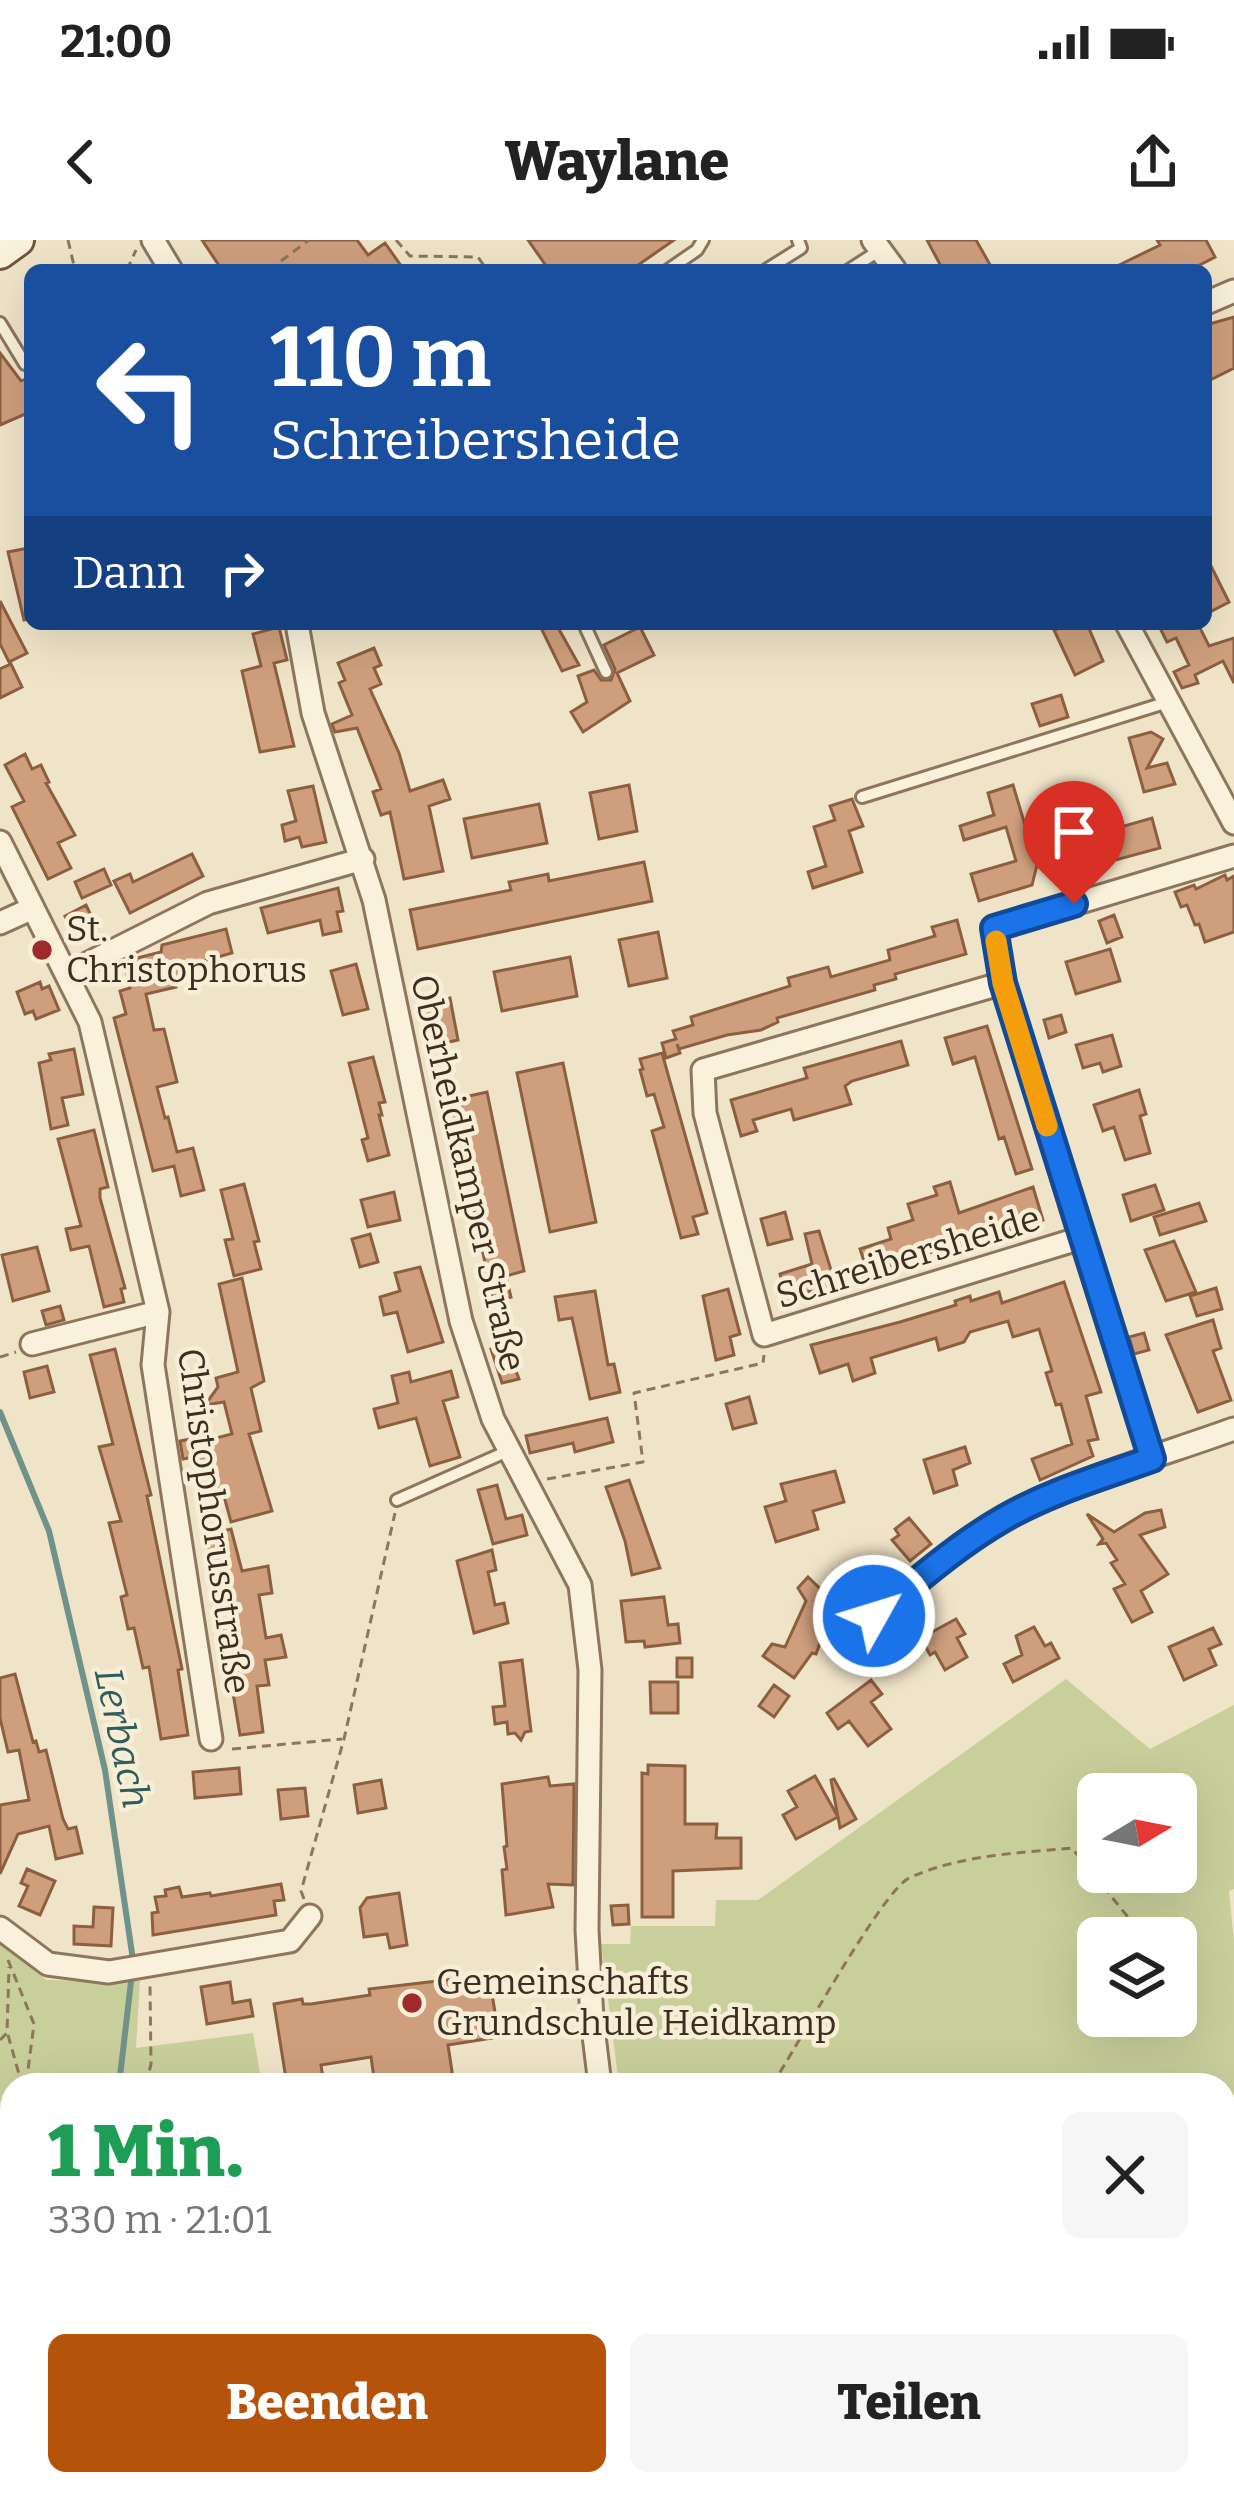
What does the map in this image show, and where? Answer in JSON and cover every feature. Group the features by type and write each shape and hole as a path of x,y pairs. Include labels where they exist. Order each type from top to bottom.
{"main road":[{"path":"0,253 18,240"}],"street":[{"name":"Oberheidkamper Straße","path":"298,630 314,713 362,859 461,1321 481,1387 508,1451 572,1568 587,1626 587,1930 599,2073"},
{"path":"1130,630 1234,823"},
{"name":"Christophorusstraße","path":"0,842 90,1022 158,1312 153,1365 211,1739"},
{"name":"Schreibersheide","path":"1152,1459 1003,983 994,928 1234,856"},
{"path":"68,973 208,903 362,859"},
{"path":"0,923 33,908"},
{"name":"Schreibersheide","path":"1003,983 703,1070 705,1113 764,1335 1081,1238"},
{"name":"Christophorusstraße","path":"32,1344 158,1312"},
{"path":"874,1616 951,1553 1041,1499 1234,1429"},
{"path":"1,1929 47,1964 109,1972 290,1941 310,1916"}],"lane":[{"path":"677,264 698,250 703,240"},
{"path":"775,264 800,248 798,240"},
{"path":"0,323 24,362"},
{"path":"587,630 606,672"},
{"path":"862,797 1168,702"},
{"path":"397,1499 508,1451"}],"path":[{"path":"277,264 309,240"},
{"path":"396,240 410,256 478,257 483,264"},
{"path":"559,1476 643,1462 634,1393 763,1363 764,1335"},
{"path":"310,1916 301,1891 344,1739 397,1499"},
{"path":"211,1739 226,1749 344,1739"},
{"path":"779,2073 863,1935 904,1879 987,1856 1072,1849 1128,1917"},
{"path":"1,1929 34,2024 26,2073"},
{"path":"9,1962 8,2033 20,2073"},
{"path":"143,1968 149,2073"},
{"path":"0,2040 8,2033"}],"green space":[{"path":"1066,1679 1150,1749 1234,1705 1234,1889 1229,1891 1234,1941 1234,2073 617,2073 601,1944 630,1944 631,1926 715,1926 716,1900 758,1900"},
{"path":"0,1936 46,1980 140,1981 136,2048 253,2033 260,2073 0,2073"}],"building":[{"path":"202,240 357,240 368,255 385,243 400,264 218,264"},
{"path":"528,240 674,240 640,264 545,264"},
{"path":"927,240 976,240 990,264 940,264"},
{"path":"1157,240 1206,240 1215,257 1202,264 1121,264 1160,245"},
{"path":"1234,317 1234,368 1212,379 1212,323"},
{"path":"0,353 24,380 24,415 0,425"},
{"path":"24,549 24,620 8,552"},
{"path":"1212,568 1229,602 1212,611"},
{"path":"0,601 27,653 9,662 0,644"},
{"path":"280,630 287,660 274,663 294,746 260,752 242,671 261,666 253,634"},
{"path":"542,630 559,630 579,665 562,671"},
{"path":"642,630 654,655 617,673 630,701 583,732 571,712 587,702 578,676 594,670 601,680 611,680 615,669 604,645"},
{"path":"1054,630 1090,630 1103,661 1075,675"},
{"path":"1161,630 1201,630 1209,646 1234,638 1234,683 1223,661 1195,675 1198,683 1182,688 1174,672 1189,665 1176,638 1167,642"},
{"path":"374,648 381,665 374,668 381,684 370,689 399,753 410,791 443,780 450,799 429,806 443,871 404,879 390,812 381,815 373,792 381,789 357,728 335,732 332,724 352,715 339,683 345,680 338,663"},
{"path":"11,664 22,687 0,698 0,669"},
{"path":"1061,695 1068,717 1040,726 1032,704"},
{"path":"1151,732 1163,739 1147,768 1167,763 1175,784 1144,792 1129,738"},
{"path":"25,754 32,769 41,765 75,835 58,843 71,868 48,879 12,807 24,801 5,765"},
{"path":"629,785 637,831 599,839 590,793"},
{"path":"1013,785 1037,865 1032,885 979,901 971,874 1016,861 1006,827 964,840 960,826 994,815 988,793"},
{"path":"313,786 326,842 302,847 299,837 285,841 282,825 296,821 288,791"},
{"path":"852,799 863,826 849,831 862,872 813,888 808,872 826,866 814,827 835,820 830,806"},
{"path":"539,804 547,843 472,858 464,819"},
{"path":"1100,804 1107,831 1152,818 1160,848 1060,875 1055,859 1089,850 1083,809"},
{"path":"192,854 203,876 130,913 114,881 130,874 133,882"},
{"path":"644,862 652,901 418,949 410,910 511,890 509,882 548,874 549,881"},
{"path":"104,869 111,885 82,898 75,882"},
{"path":"1225,875 1227,880 1234,876 1234,932 1205,942 1199,924 1195,925 1187,905 1181,907 1175,892 1194,885 1196,889"},
{"path":"338,888 341,931 323,935 320,920 268,933 261,908"},
{"path":"86,905 97,928 77,938 65,916"},
{"path":"1114,915 1122,937 1107,943 1099,921"},
{"path":"957,920 966,954 895,974 896,979 874,985 875,990 777,1018 778,1022 761,1030 679,1049 677,1044 680,1053 666,1058 662,1043 676,1039 673,1031 693,1025 691,1017 790,986 788,978 828,967 831,977 890,960 888,950 935,936 932,927"},
{"path":"226,929 232,953 186,966 189,978 175,981 176,987 146,994 154,1030 164,1029 177,1082 157,1087 165,1118 177,1152 193,1148 204,1190 181,1196 174,1166 153,1171 114,1018 126,1014 120,991 130,988 126,970 135,968 133,959 161,952 162,945"},
{"path":"658,932 667,978 629,986 619,940"},
{"path":"1110,949 1120,981 1076,994 1066,962"},
{"path":"570,957 577,996 502,1011 494,972"},
{"path":"356,964 368,1009 343,1015 331,971"},
{"path":"40,982 42,989 49,986 59,1010 36,1019 33,1011 25,1014 17,992"},
{"path":"450,998 458,1040 430,1046 421,1004"},
{"path":"1061,1015 1066,1032 1049,1038 1044,1020"},
{"path":"987,1026 1032,1169 1016,1174 1004,1137 999,1139 975,1057 953,1064 945,1038"},
{"path":"1112,1035 1121,1066 1103,1072 1100,1063 1083,1068 1076,1045"},
{"path":"901,1041 908,1065 852,1081 845,1086 851,1104 794,1120 791,1109 753,1120 757,1131 741,1136 731,1100 807,1078 804,1068"},
{"path":"74,1049 83,1094 62,1098 68,1125 51,1129 39,1063 51,1060 49,1054"},
{"path":"662,1053 707,1213 693,1217 698,1234 681,1238 652,1131 664,1127 654,1094 647,1096 640,1070 640,1059"},
{"path":"373,1057 385,1102 379,1103 379,1115 389,1155 368,1161 362,1140 368,1138 349,1063"},
{"path":"563,1063 596,1222 550,1232 517,1073"},
{"path":"1139,1090 1150,1153 1125,1160 1114,1127 1103,1131 1094,1105"},
{"path":"487,1092 524,1271 506,1276 511,1297 493,1301 451,1100"},
{"path":"94,1130 108,1187 100,1189 100,1198 125,1288 121,1289 124,1302 104,1307 89,1246 71,1250 66,1229 81,1226 58,1139"},
{"path":"950,1182 959,1213 1033,1187 1043,1220 968,1243 969,1248 954,1252 952,1245 868,1274 860,1249 891,1239 888,1228 913,1220 908,1204 937,1195 934,1187"},
{"path":"244,1184 261,1269 234,1276 225,1240 233,1239 221,1190"},
{"path":"1155,1185 1164,1210 1131,1221 1123,1195"},
{"path":"394,1192 400,1220 368,1227 361,1200"},
{"path":"1199,1203 1206,1221 1160,1235 1154,1217"},
{"path":"785,1212 792,1239 768,1245 761,1219"},
{"path":"819,1231 835,1283 787,1299 780,1274 812,1264 805,1234"},
{"path":"370,1234 378,1262 360,1267 352,1239"},
{"path":"1174,1241 1196,1292 1166,1301 1145,1250"},
{"path":"37,1247 49,1291 13,1301 2,1255"},
{"path":"420,1267 443,1342 408,1352 397,1312 384,1315 380,1297 400,1291 395,1273"},
{"path":"242,1278 264,1381 251,1388 261,1431 249,1434 272,1511 231,1522 224,1496 217,1498 208,1464 196,1467 194,1457 183,1459 180,1441 196,1438 197,1443 232,1434 224,1402 205,1405 218,1387 216,1378 238,1372 219,1284"},
{"path":"1064,1282 1101,1392 1086,1396 1098,1439 1088,1441 1093,1456 1040,1480 1032,1459 1072,1444 1046,1373 1052,1371 1039,1329 1013,1337 1008,1321 970,1332 964,1342 939,1350 936,1338 871,1358 875,1373 853,1381 848,1364 820,1373 811,1345 956,1305 955,1301 970,1296 971,1301 999,1292 1002,1303"},
{"path":"1216,1288 1222,1309 1197,1316 1190,1296"},
{"path":"728,1289 740,1334 730,1337 734,1355 716,1360 703,1296"},
{"path":"595,1291 608,1365 614,1364 620,1392 590,1399 572,1318 559,1320 555,1297"},
{"path":"60,1306 64,1320 46,1325 42,1311"},
{"path":"1213,1320 1221,1348 1213,1351 1231,1400 1198,1412 1166,1335"},
{"path":"1144,1333 1149,1350 1134,1354 1129,1337"},
{"path":"506,1345 519,1379 502,1383 491,1349"},
{"path":"115,1349 151,1495 147,1496 182,1669 178,1670 188,1735 161,1739 149,1667 143,1668 121,1597 127,1595 109,1523 121,1521 99,1447 113,1444 90,1355"},
{"path":"47,1366 54,1392 30,1398 24,1372"},
{"path":"451,1371 458,1397 443,1401 460,1457 430,1466 416,1418 379,1428 374,1409 398,1403 392,1376 409,1372 411,1382"},
{"path":"749,1397 756,1423 733,1429 726,1404"},
{"path":"607,1418 613,1442 575,1452 573,1443 530,1453 526,1436"},
{"path":"965,1447 970,1463 953,1470 957,1485 934,1493 924,1460"},
{"path":"835,1471 844,1502 813,1511 818,1529 776,1542 765,1507 786,1501 781,1484"},
{"path":"629,1480 660,1568 632,1575 606,1487"},
{"path":"497,1485 506,1519 522,1515 527,1535 493,1544 478,1490"},
{"path":"1161,1510 1165,1527 1140,1535 1168,1574 1141,1591 1152,1612 1132,1622 1114,1589 1125,1584 1111,1563 1117,1560 1106,1543 1099,1544 1103,1539 1087,1514 1114,1532 1145,1513"},
{"path":"909,1518 931,1544 910,1561 892,1540 899,1535 895,1529"},
{"path":"231,1529 242,1571 268,1566 272,1593 259,1595 266,1638 281,1635 286,1657 265,1660 269,1685 257,1686 263,1732 240,1735 221,1620 230,1618 220,1562 212,1564 206,1535"},
{"path":"492,1550 496,1570 488,1572 495,1605 504,1603 508,1623 474,1633 457,1561"},
{"path":"808,1577 835,1603 816,1654 812,1653 794,1678 763,1656 772,1644 785,1647 806,1601 798,1588"},
{"path":"664,1597 668,1625 678,1624 680,1643 645,1647 644,1641 626,1642 621,1601"},
{"path":"956,1619 965,1634 957,1638 967,1657 945,1670 921,1638"},
{"path":"1034,1627 1059,1658 1013,1682 1004,1664 1022,1655 1016,1636"},
{"path":"1213,1628 1221,1644 1209,1649 1216,1665 1184,1680 1169,1647"},
{"path":"677,1658 692,1658 692,1677 677,1677"},
{"path":"522,1660 531,1731 521,1740 515,1733 508,1734 507,1722 495,1724 493,1707 505,1706 500,1663"},
{"path":"15,1674 33,1742 39,1752 46,1750 63,1819 68,1829 76,1827 82,1853 56,1859 49,1826 18,1834 0,1874 0,1805 29,1800 19,1750 8,1752 0,1718 0,1678"},
{"path":"871,1680 882,1694 871,1702 891,1729 868,1746 849,1721 838,1729 827,1713"},
{"path":"650,1682 678,1682 678,1713 651,1713"},
{"path":"774,1685 789,1696 774,1717 759,1706"},
{"path":"648,1765 685,1766 685,1824 717,1824 716,1838 741,1838 741,1868 673,1871 673,1917 642,1917 642,1773 648,1774"},
{"path":"239,1768 241,1794 195,1798 193,1772"},
{"path":"815,1776 838,1817 796,1839 783,1815 797,1807 788,1791"},
{"path":"548,1777 550,1786 574,1784 573,1885 548,1884 553,1907 506,1915 502,1784"},
{"path":"381,1780 386,1808 358,1813 354,1785"},
{"path":"831,1780 856,1819 840,1828"},
{"path":"305,1788 308,1816 281,1819 278,1790"},
{"path":"27,1869 55,1881 40,1915 19,1906 28,1886 21,1883"},
{"path":"281,1884 284,1900 274,1901 276,1915 153,1935 152,1913 158,1912 155,1897 166,1896 165,1890 179,1887 182,1897 211,1896"},
{"path":"399,1893 407,1945 390,1948 387,1934 364,1937 360,1908 367,1898"},
{"path":"628,1905 629,1924 613,1925 611,1906"},
{"path":"94,1907 113,1908 111,1946 74,1944 74,1926 93,1927"},
{"path":"489,1975 499,2037 448,2045 452,2073 373,2073 371,2057 321,2065 322,2073 285,2073 274,2004 370,1995 369,1989"},
{"path":"230,1982 233,2003 250,2000 253,2016 207,2024 201,1987"}],"waterway":[{"name":"Lerbach","path":"0,1412 49,1531 105,1770 133,1960"},
{"name":"Lerbach","path":"120,2073 132,1973"}],"slow traffic":[{"path":"996,941 1003,983 1047,1126"}],"place":[{"name":"St. Christophorus","path":"42,950"},
{"name":"Gemeinschafts Grundschule Heidkamp","path":"412,2003"}],"route":[{"path":"874,1616 951,1553 1003,1519 1041,1499 1152,1459 1003,983 994,928 1074,904"}]}
